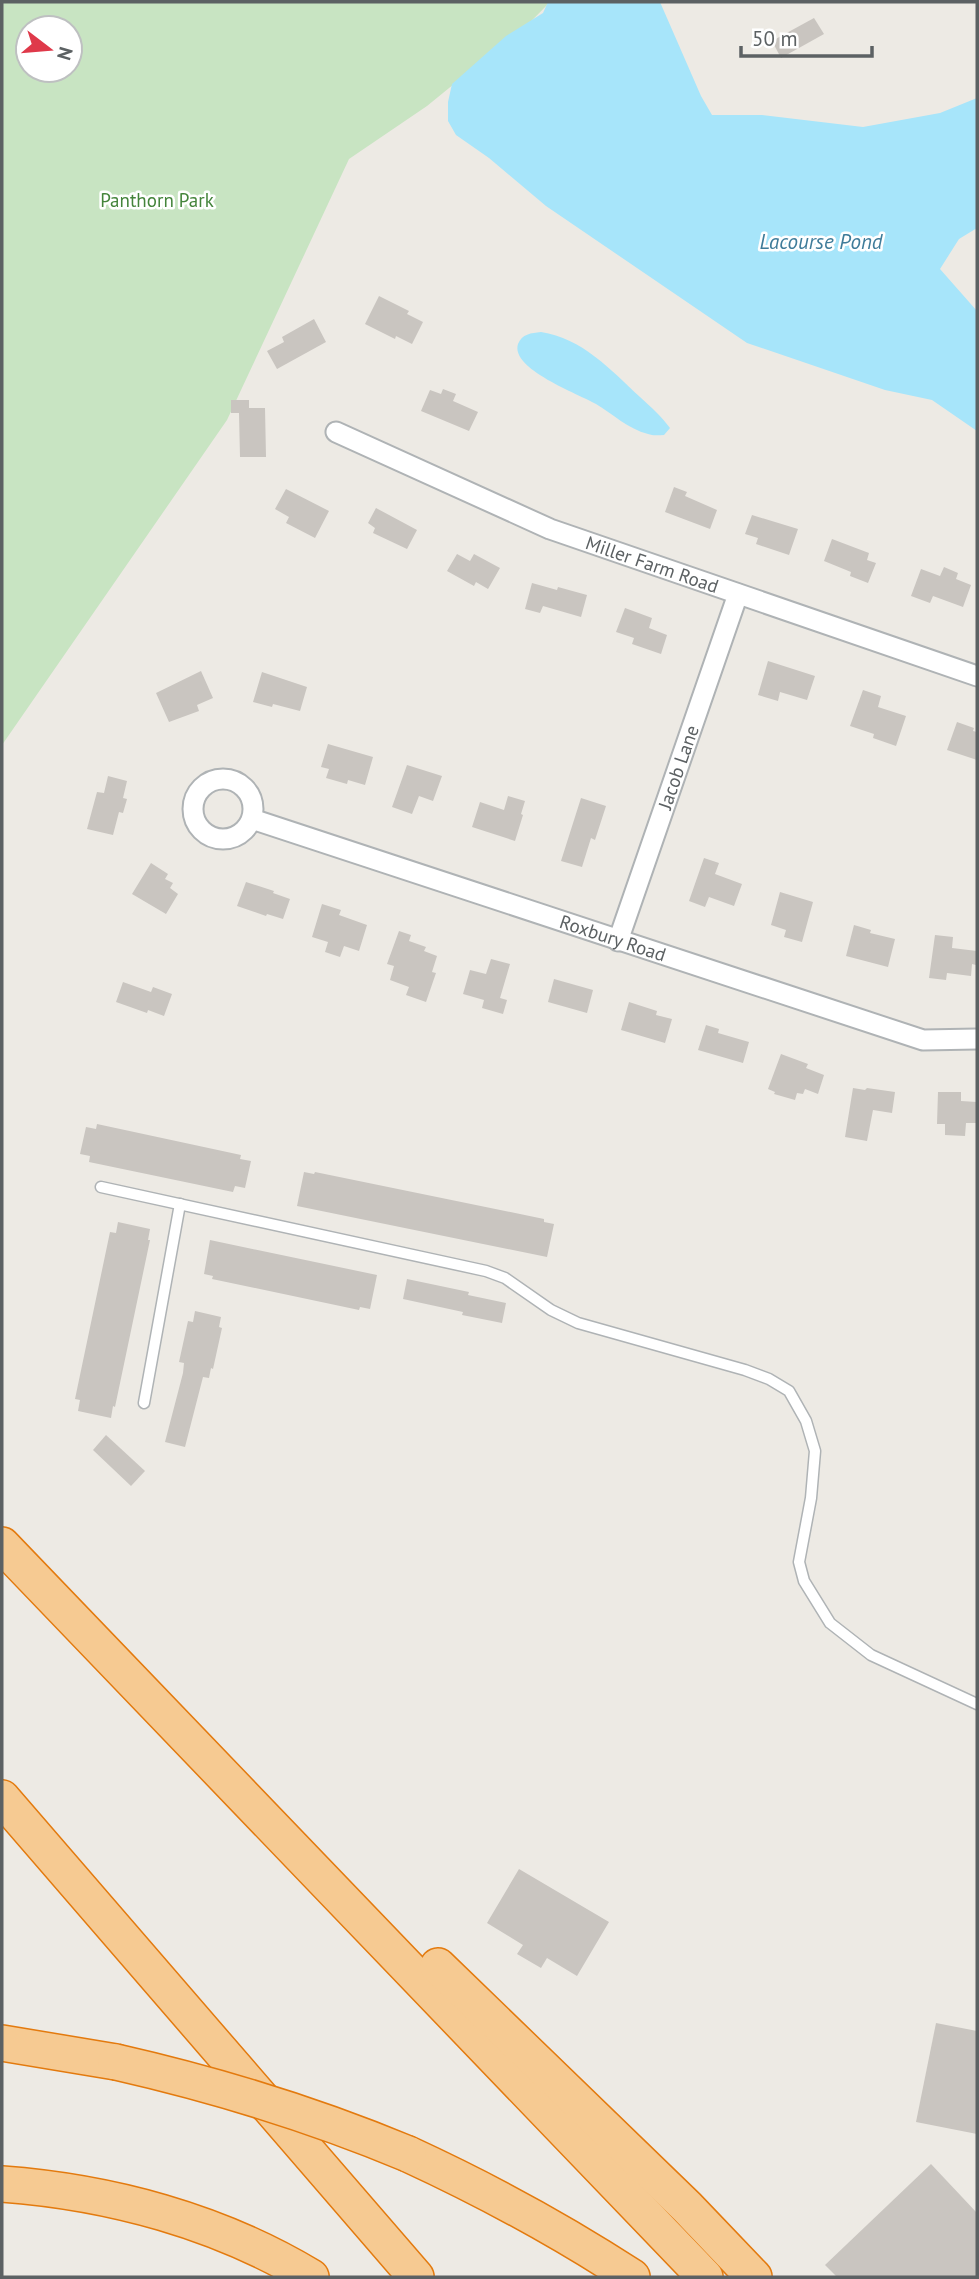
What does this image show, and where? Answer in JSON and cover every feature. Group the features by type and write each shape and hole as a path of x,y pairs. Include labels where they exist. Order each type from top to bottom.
{"highway":[{"path":"2,1545 705,2277"},
{"path":"198,1749 401,1931 687,2207 754,2277"},
{"path":"2,1798 416,2277"},
{"path":"2,1808 87,1897"},
{"path":"2,2043 116,2062 193,2081 269,2102 359,2134 456,2176 535,2218 632,2277"},
{"path":"2,2184 83,2194 176,2216 262,2251 311,2277"}],"street":[{"name":"Miller Farm Road","path":"336,432 550,529 977,676"},
{"name":"Jacob Lane","path":"618,941 738,594"},
{"name":"Roxbury Road","path":"252,819 923,1040 977,1039"}],"lane":[{"path":"101,1187 486,1271 505,1278 551,1310 578,1323 769,1379 789,1391 807,1421 815,1451 811,1497 799,1562 804,1581 814,1598 830,1623 872,1655 977,1704"},
{"path":"144,1403 180,1204"}],"green space":[{"name":"Panthorn Park","path":"2,2 550,2 501,52 481,62 427,106 349,159 227,420 2,745"}],"water":[{"name":"Lacourse Pond","path":"548,2 660,2 712,115 762,115 863,127 940,113 977,98 977,228 959,239 940,269 977,311 977,431 932,400 885,390 747,343 546,206 489,158 456,135 448,121 452,84 506,36 543,13"},
{"path":"541,332 556,335 583,348 618,376 670,428 664,435 641,432 596,404 548,380 524,363 518,353 518,344 524,336"}],"building":[{"path":"814,18 824,34 781,58 772,41"},
{"path":"379,296 409,311 407,314 423,322 412,344 365,324"},
{"path":"314,319 326,342 277,369 267,351 284,342 282,337"},
{"path":"443,389 456,394 453,401 478,412 469,431 421,411 430,390 441,394"},
{"path":"231,400 249,400 249,408 265,408 266,457 240,457 239,413 231,413"},
{"path":"674,487 687,492 685,496 717,510 710,529 665,512"},
{"path":"286,489 329,511 315,538 286,523 289,517 275,509"},
{"path":"376,508 417,530 407,549 373,533 375,528 368,523"},
{"path":"752,515 798,529 789,555 756,544 758,538 745,534"},
{"path":"832,539 869,553 867,560 876,563 868,583 850,576 851,572 824,561"},
{"path":"457,554 470,561 474,554 500,568 488,589 476,582 474,586 447,571"},
{"path":"944,567 958,573 956,579 971,585 963,607 933,596 930,603 911,596 921,569 940,576"},
{"path":"532,583 587,595 581,617 543,606 540,613 525,609"},
{"path":"625,608 652,618 649,628 667,635 661,654 632,644 634,638 616,632"},
{"path":"768,661 815,676 807,700 780,692 778,701 758,695"},
{"path":"201,671 213,698 197,705 199,711 169,722 156,693"},
{"path":"262,672 307,687 300,711 253,702"},
{"path":"863,690 881,696 878,707 906,716 896,746 873,738 874,734 850,726"},
{"path":"957,722 974,728 973,731 977,732 977,760 947,750"},
{"path":"328,744 373,757 365,785 348,780 347,784 326,778 329,769 321,767"},
{"path":"407,765 442,776 433,801 419,796 412,814 392,807"},
{"path":"108,776 127,781 123,798 127,799 123,813 119,812 113,835 87,829 97,792 104,793"},
{"path":"508,796 525,801 515,841 472,827 480,802 504,810"},
{"path":"581,798 606,806 595,840 591,838 582,867 561,861"},
{"path":"704,858 719,863 715,874 742,884 734,906 709,897 705,907 689,901"},
{"path":"151,863 168,874 165,879 173,883 170,888 178,894 166,914 132,894"},
{"path":"246,882 290,899 283,919 237,906"},
{"path":"780,892 813,902 802,942 784,937 786,930 771,925"},
{"path":"322,904 341,910 339,915 367,925 359,951 344,946 340,957 325,952 328,942 312,937"},
{"path":"854,925 871,930 870,933 895,939 888,967 846,956"},
{"path":"399,931 411,935 409,941 426,947 424,951 437,956 432,972 436,973 426,1002 406,995 409,987 390,980 394,966 387,964"},
{"path":"935,935 953,937 952,948 977,951 976,965 972,964 971,976 947,973 946,980 929,978"},
{"path":"491,959 510,964 500,998 507,1000 503,1014 482,1008 484,1000 463,994 470,970 486,974"},
{"path":"554,979 593,990 587,1013 548,1002"},
{"path":"123,982 151,992 153,987 172,994 164,1016 116,1002"},
{"path":"629,1002 657,1011 656,1015 672,1019 665,1043 621,1030"},
{"path":"706,1025 719,1029 718,1033 749,1042 743,1063 698,1050"},
{"path":"781,1054 808,1064 806,1068 824,1075 818,1094 805,1089 803,1094 797,1093 795,1100 774,1094 775,1092 768,1089"},
{"path":"853,1088 895,1092 892,1113 873,1110 867,1141 845,1137"},
{"path":"938,1092 961,1092 961,1101 977,1102 977,1123 966,1123 965,1136 945,1135 945,1124 937,1124"},
{"path":"97,1124 241,1155 240,1159 251,1161 245,1188 235,1186 233,1192 89,1162 90,1156 80,1154 86,1127 96,1129"},
{"path":"304,1172 315,1172 544,1219 544,1222 554,1224 547,1257 297,1206"},
{"path":"118,1222 150,1229 150,1240 111,1418 78,1411 80,1400 75,1399 110,1232 116,1233"},
{"path":"210,1240 377,1275 370,1309 360,1307 359,1310 212,1279 213,1276 204,1274"},
{"path":"407,1279 506,1303 502,1323 403,1299"},
{"path":"195,1311 221,1317 219,1327 222,1328 213,1369 211,1368 209,1378 203,1377 185,1447 165,1442 183,1373 184,1363 179,1362 188,1321 193,1322"},
{"path":"106,1435 145,1471 131,1486 93,1450"},
{"path":"519,1869 609,1922 577,1976 547,1958 541,1968 517,1954 523,1945 487,1923"},
{"path":"936,2023 977,2031 977,2134 916,2122"},
{"path":"931,2164 977,2213 977,2277 837,2277 825,2265"}]}
